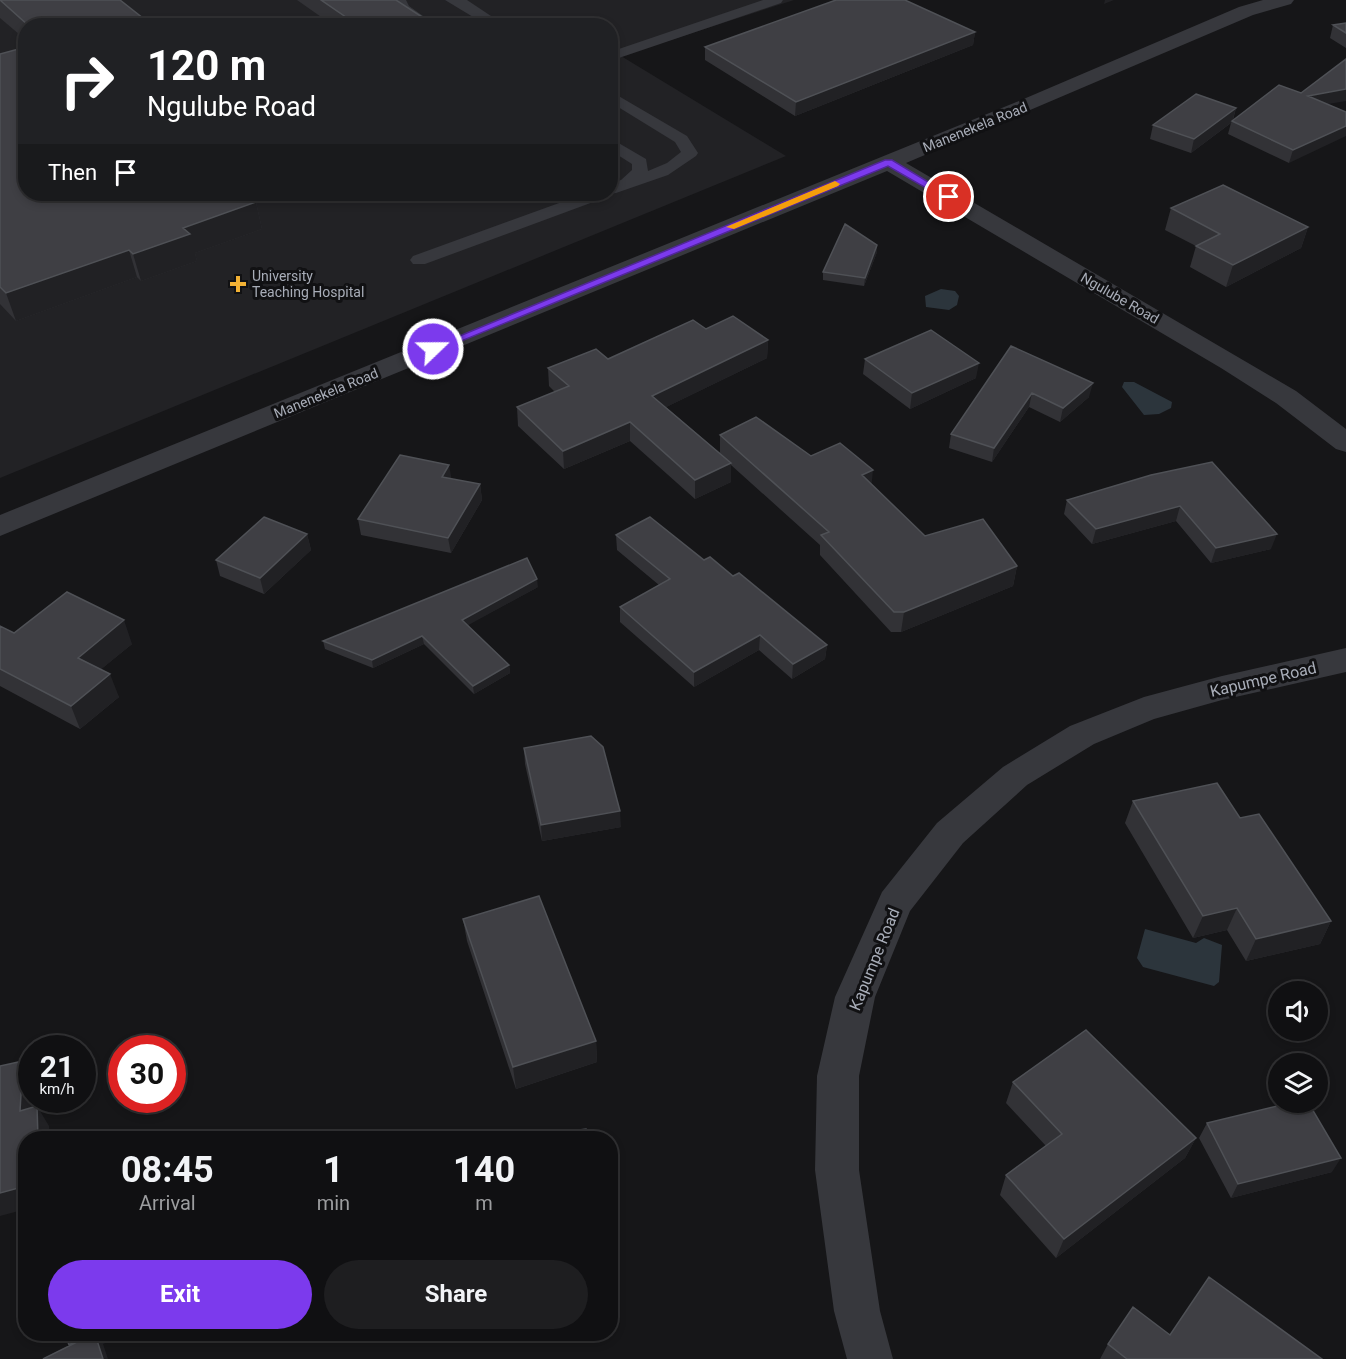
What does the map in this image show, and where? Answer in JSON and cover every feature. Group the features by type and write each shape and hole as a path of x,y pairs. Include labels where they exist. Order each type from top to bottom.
{"street":[{"name":"Manenekela Road","path":"0,526 1022,108 1246,11 1284,0"},
{"name":"Ngulube Road","path":"888,162 1230,362 1286,398 1346,443"},
{"name":"Kapumpe Road","path":"870,1359 857,1311 837,1170 838,1076 855,997 895,903 950,833 1015,776 1082,735 1144,709 1222,688 1346,660"}],"lane":[{"path":"399,0 403,8 418,18"},
{"path":"452,0 462,3 486,18"},
{"path":"618,54 776,0"},
{"path":"618,100 681,139 690,153 678,165 658,174 618,186"},
{"path":"618,148 640,162 640,171 628,182"},
{"path":"419,260 578,201"}],"shaded area":[{"name":"University Teaching Hospital","path":"0,0 794,0 621,56 786,156 0,478"},
{"path":"941,289 955,291 959,296 957,305 949,310 926,307 925,296"},
{"path":"1124,382 1134,382 1172,402 1171,408 1159,414 1144,415 1122,387"},
{"path":"1145,929 1196,943 1204,938 1222,945 1219,982 1214,986 1143,967 1137,958"}],"building":[{"path":"0,0 120,0 143,18 20,18"},
{"path":"321,0 396,0 424,18 347,18"},
{"path":"836,0 905,0 975,32 796,102 705,47"},
{"path":"1346,23 1346,33 1333,25"},
{"path":"18,49 18,201 256,202 183,228 190,234 133,254 129,250 6,293 0,287 0,54"},
{"path":"1346,59 1346,89 1308,96 1346,112 1346,126 1293,150 1232,121 1279,85 1301,93"},
{"path":"1196,94 1236,108 1194,139 1153,125"},
{"path":"1223,185 1308,227 1233,265 1196,246 1220,234 1171,208"},
{"path":"845,224 877,245 865,278 823,272"},
{"path":"733,316 768,340 652,396 731,463 695,480 630,422 563,451 517,407 569,386 548,368 596,349 608,359 693,320 706,329"},
{"path":"931,330 979,363 912,393 865,359"},
{"path":"1011,346 1093,383 1063,408 1032,393 994,448 951,434"},
{"path":"756,417 811,456 840,443 873,470 862,475 925,536 983,519 1017,566 904,612 894,612 821,535 829,532 720,435"},
{"path":"400,455 449,465 442,477 480,484 448,538 358,519"},
{"path":"1212,462 1277,534 1216,548 1180,506 1096,529 1067,500 1151,475"},
{"path":"264,517 307,534 260,578 216,560"},
{"path":"650,517 704,560 710,557 733,576 739,573 827,645 793,664 760,635 694,672 620,607 670,579 616,535"},
{"path":"527,558 537,579 462,620 509,665 473,686 422,636 372,660 323,641"},
{"path":"67,592 124,620 78,658 110,674 71,706 0,669 0,626 14,633"},
{"path":"591,736 603,747 620,811 541,825 524,748"},
{"path":"1217,783 1240,818 1259,814 1331,921 1256,939 1237,908 1203,916 1133,801"},
{"path":"539,896 596,1041 513,1067 463,919"},
{"path":"1086,1030 1196,1138 1064,1239 1006,1175 1062,1134 1013,1082"},
{"path":"18,1062 18,1113 37,1113 38,1131 18,1131 18,1188 0,1193 0,1066"},
{"path":"1268,1108 1268,1113 1314,1113 1341,1158 1238,1184 1207,1123"},
{"path":"1209,1277 1322,1359 1127,1359 1108,1344 1133,1307 1170,1335"},
{"path":"79,1341 97,1341 103,1359 43,1359"}],"slow traffic":[{"path":"731,227 835,184"}],"place":[{"name":"University Teaching Hospital","path":"238,284"}],"route":[{"path":"433,349 888,162 949,197"}]}
